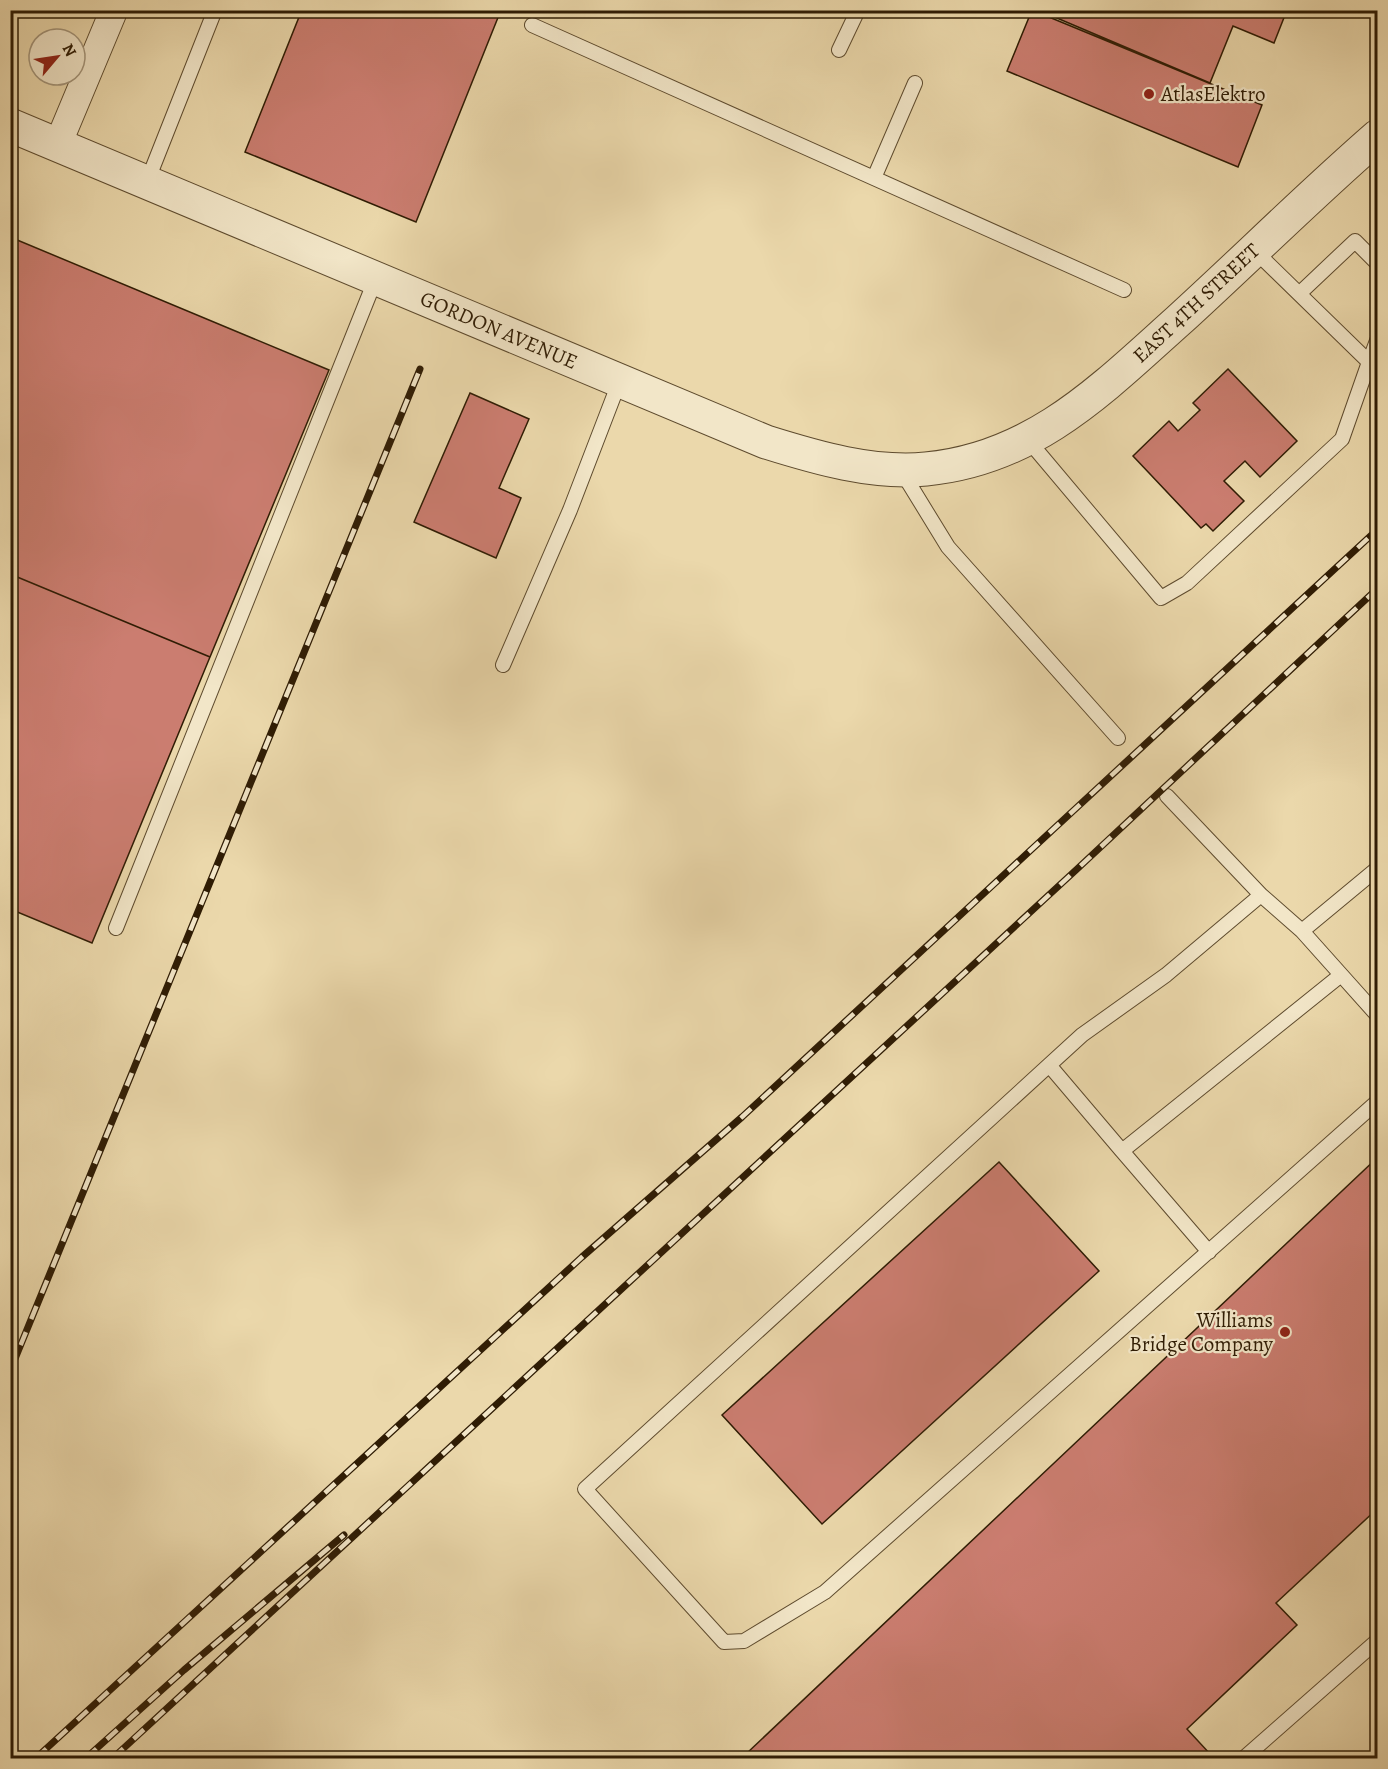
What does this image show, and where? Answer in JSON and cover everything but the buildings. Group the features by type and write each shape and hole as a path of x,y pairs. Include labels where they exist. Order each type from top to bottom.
{"street":[{"path":"58,144 114,10"},
{"name":"GORDON AVENUE","path":"10,125 766,442 840,462 901,470 948,466 1014,446"},
{"name":"EAST 4TH STREET","path":"1014,446 1059,422 1110,382 1377,136"}],"lane":[{"path":"147,182 215,10"},
{"path":"838,50 858,10"},
{"path":"532,25 1124,290"},
{"path":"874,178 915,83"},
{"path":"1300,293 1355,241 1377,264"},
{"path":"1254,250 1369,362"},
{"path":"116,928 376,278"},
{"path":"1014,446 1161,598 1187,583 1342,440 1377,338"},
{"path":"503,665 570,510 620,380"},
{"path":"901,470 948,547 1118,738"},
{"path":"1167,795 1261,895 1302,931 1377,1016"},
{"path":"1302,931 1377,868"},
{"path":"1261,895 1166,975 1082,1035 585,1490 724,1642 744,1641 825,1593 1377,1101"},
{"path":"1122,1151 1341,975"},
{"path":"1049,1065 1209,1252"},
{"path":"1244,1758 1377,1640"}],"railway":[{"path":"10,1371 420,369"},
{"path":"36,1758 582,1257 742,1117 1378,529"},
{"path":"113,1758 1076,870 1378,588"},
{"path":"86,1758 184,1670 344,1535"}],"place":[{"name":"AtlasElektro","path":"1149,94"},
{"name":"Williams Bridge Company","path":"1285,1332"}]}
